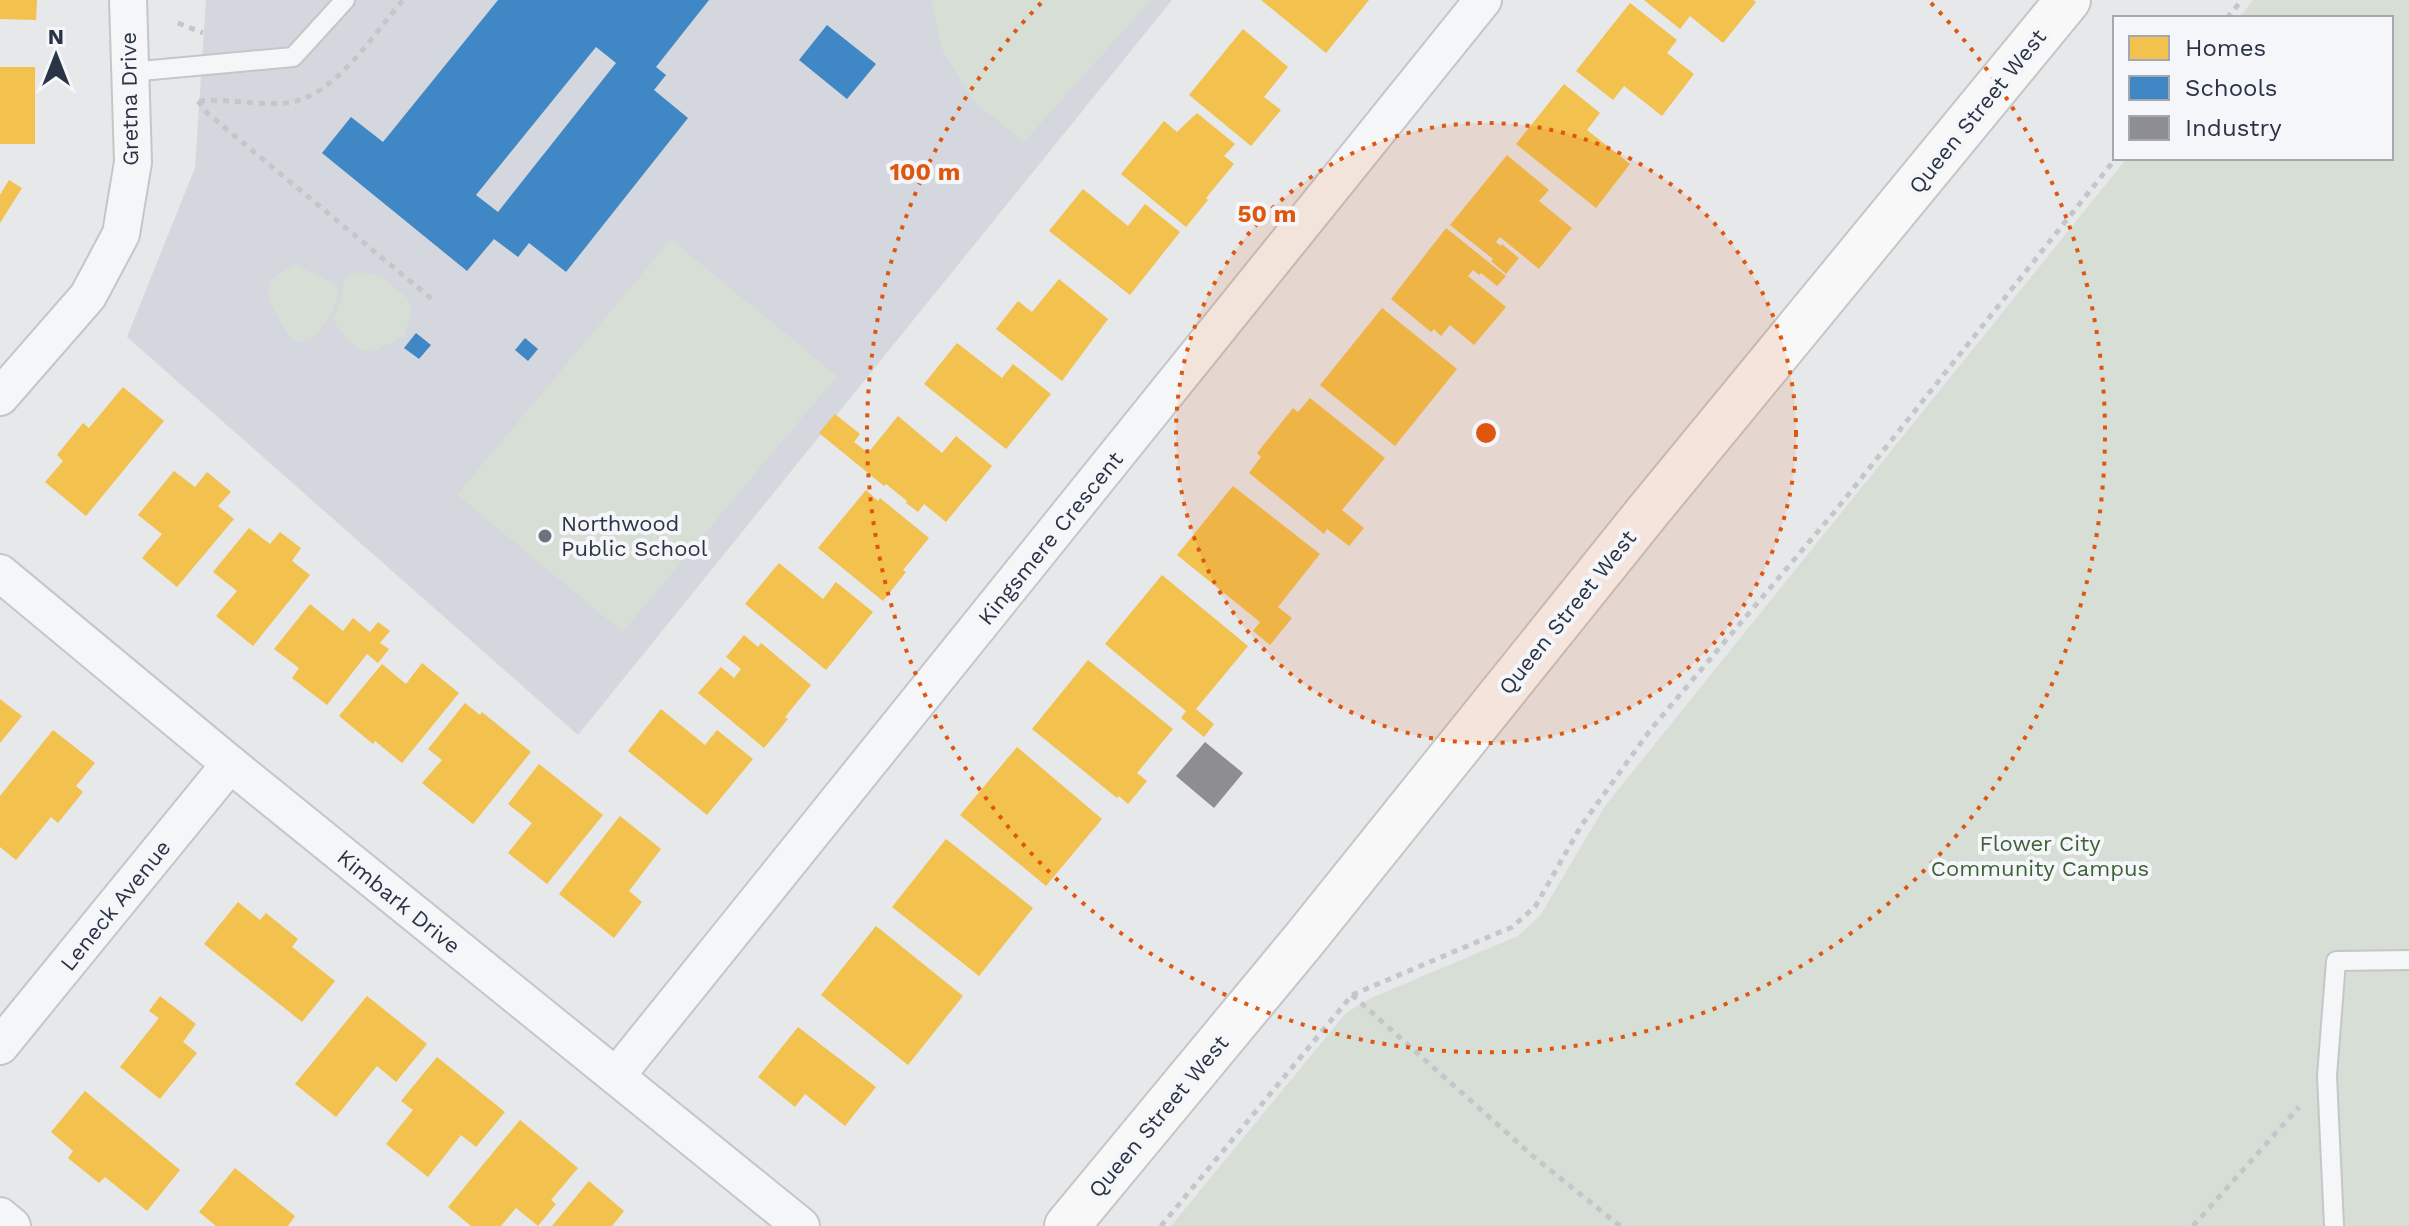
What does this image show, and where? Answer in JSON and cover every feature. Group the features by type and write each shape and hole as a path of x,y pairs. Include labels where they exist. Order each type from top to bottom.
{"main road":[{"name":"Queen Street West","path":"1067,1226 1303,941 1659,498 2068,0"}],"street":[{"name":"Gretna Drive","path":"0,397 88,296 121,234 133,162 128,0"},
{"name":"Kingsmere Crescent","path":"617,1075 1483,0"},
{"name":"Kimbark Drive","path":"0,573 230,764 801,1226"},
{"name":"Leneck Avenue","path":"0,1046 230,764"},
{"path":"0,1216 12,1226"}],"lane":[{"path":"130,72 293,57 345,0"},
{"path":"2334,1226 2327,1076 2336,961 2409,960"}],"path":[{"path":"2229,16 2242,0"},
{"path":"198,101 207,113 433,300"},
{"path":"1161,1226 1352,995 1512,927 1535,907 1581,826 1651,729 1836,510 2114,160"},
{"path":"1352,995 1534,1157 1620,1226"},
{"path":"2193,1226 2327,1076"}],"shaded area":[{"name":"Northwood Public School","path":"206,0 1172,0 578,735 127,337 195,168"}],"green space":[{"path":"931,0 1151,0 1024,142 975,103 942,50"},
{"name":"Flower City Community Campus","path":"2253,0 2409,0 2409,1226 1171,1226 1346,1013 1371,998 1518,936 1540,916 1605,806 2125,160 2393,160 2393,16 2241,16"},
{"path":"671,239 837,376 623,632 457,495"},
{"path":"296,265 337,285 338,292 334,307 321,329 310,339 296,342 273,307 268,291 277,275"},
{"path":"357,272 381,275 409,300 412,311 404,336 374,351 356,346 333,320 341,303 344,279"}],"building: Homes":[{"path":"0,0 37,0 36,20 0,19"},
{"path":"1261,0 1369,0 1326,53"},
{"path":"1644,0 1756,2 1723,43 1690,16 1680,29"},
{"path":"1630,3 1677,40 1667,53 1694,74 1662,116 1624,86 1613,100 1576,71"},
{"path":"1243,29 1288,67 1264,97 1281,110 1251,146 1189,95"},
{"path":"0,67 35,67 35,144 0,144"},
{"path":"1564,84 1600,113 1587,130 1630,164 1596,208 1516,144"},
{"path":"1197,113 1235,144 1224,156 1234,164 1186,227 1121,174 1164,121 1177,132"},
{"path":"1507,155 1549,190 1539,201 1572,228 1539,269 1500,237 1496,242 1519,258 1506,274 1491,261 1493,259 1450,225"},
{"path":"9,180 22,188 0,223 0,195"},
{"path":"1083,189 1128,226 1145,204 1180,232 1130,295 1049,231"},
{"path":"1446,228 1506,276 1497,286 1473,270 1468,276 1506,307 1474,345 1450,325 1441,336 1434,329 1431,332 1391,299"},
{"path":"1059,279 1108,319 1062,381 996,329 1018,301 1032,312"},
{"path":"1382,308 1457,369 1395,446 1320,385"},
{"path":"957,343 1002,378 1013,364 1051,394 1006,449 924,384"},
{"path":"123,387 164,421 86,516 45,482 63,461 57,455 83,423 89,428"},
{"path":"1310,398 1385,458 1342,510 1364,528 1349,546 1327,529 1324,534 1249,473 1261,457 1257,453 1293,408 1298,412"},
{"path":"835,414 860,434 854,442 868,453 898,416 942,453 956,436 992,466 946,522 924,504 918,512 819,433"},
{"path":"174,471 195,487 207,472 231,492 218,506 234,519 177,587 142,558 162,534 138,515"},
{"path":"1233,486 1320,554 1278,607 1292,618 1270,645 1253,631 1260,622 1177,555"},
{"path":"866,490 929,538 883,601 818,548"},
{"path":"249,528 270,544 280,532 301,548 292,561 310,575 253,646 216,616 237,591 213,572"},
{"path":"779,563 823,599 836,582 873,612 826,670 745,604"},
{"path":"1162,575 1248,646 1196,709 1214,724 1204,737 1181,718 1186,711 1105,644"},
{"path":"310,604 343,631 353,618 370,632 378,622 390,631 380,643 389,649 378,663 367,654 327,705 292,678 299,668 274,649"},
{"path":"744,635 758,647 761,643 811,685 764,748 698,693 721,667 734,678 741,669 726,657"},
{"path":"1088,660 1173,729 1137,773 1147,781 1128,804 1032,729"},
{"path":"422,663 459,693 402,763 339,716 382,664 406,684"},
{"path":"0,699 22,716 0,743"},
{"path":"465,703 480,715 482,712 531,752 473,824 422,783 442,760 428,749"},
{"path":"661,709 705,745 717,730 753,759 707,815 628,751"},
{"path":"53,730 95,763 76,786 83,792 58,823 51,817 16,860 0,847 0,796"},
{"path":"1017,747 1102,819 1046,886 960,815"},
{"path":"539,764 603,815 547,884 508,853 532,823 508,804"},
{"path":"620,816 661,849 629,891 642,902 614,938 559,894"},
{"path":"946,839 1033,908 979,976 892,907"},
{"path":"238,902 260,920 266,913 298,939 292,947 335,981 302,1022 204,944"},
{"path":"876,926 963,996 908,1065 821,995"},
{"path":"160,996 196,1024 183,1042 197,1053 160,1099 120,1067 159,1018 149,1011"},
{"path":"367,996 427,1044 396,1082 377,1066 336,1117 295,1084"},
{"path":"798,1027 876,1087 845,1126 805,1094 795,1107 758,1077"},
{"path":"437,1057 505,1112 476,1147 461,1135 428,1177 386,1144 413,1110 401,1101"},
{"path":"85,1091 180,1170 147,1211 105,1177 99,1183 68,1158 73,1151 51,1132"},
{"path":"520,1120 578,1168 551,1200 556,1204 538,1226 516,1208 501,1226 471,1226 448,1207"},
{"path":"235,1168 295,1216 288,1226 216,1226 199,1212"},
{"path":"589,1181 624,1211 612,1226 552,1226"}],"building: Schools":[{"path":"498,0 709,0 656,67 666,75 654,90 688,118 566,272 529,243 518,257 494,239 467,271 322,153 351,117 383,142","holes":["596,47 616,63 498,212 476,195"]},
{"path":"827,25 876,64 847,99 799,60"},
{"path":"416,333 431,345 419,359 404,348"},
{"path":"525,338 538,349 528,361 515,350"}],"building: Industry":[{"path":"1205,742 1243,773 1214,808 1176,776"}],"place":[{"name":"Northwood Public School","path":"545,536"}]}
